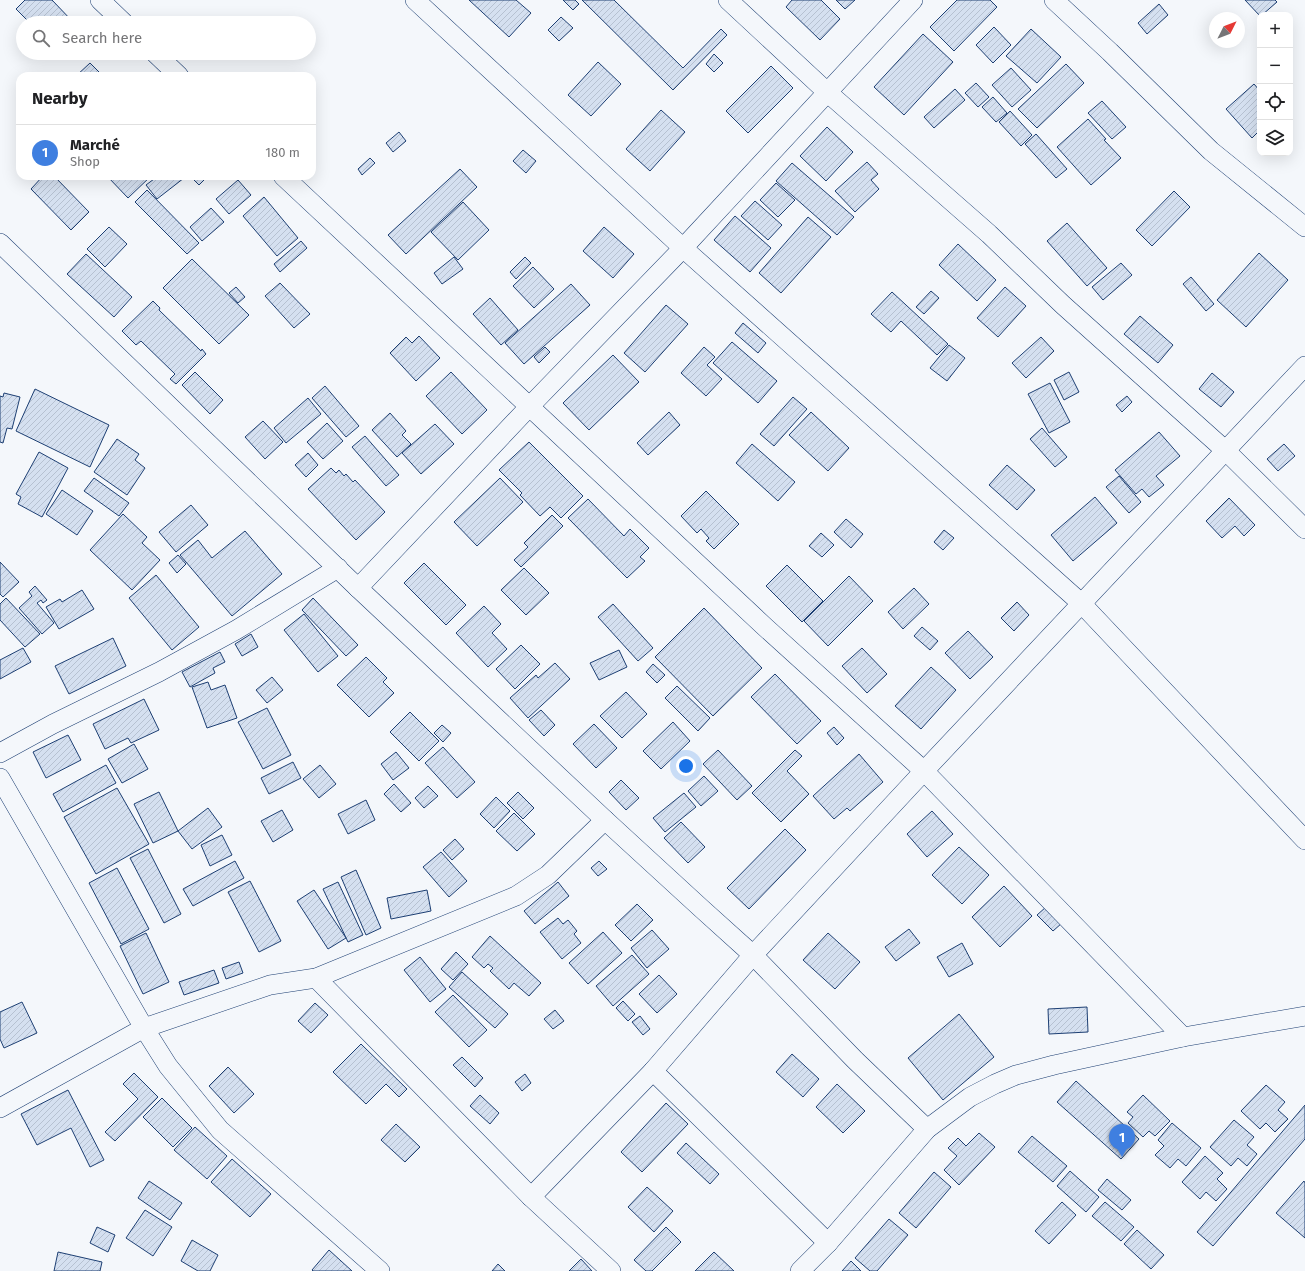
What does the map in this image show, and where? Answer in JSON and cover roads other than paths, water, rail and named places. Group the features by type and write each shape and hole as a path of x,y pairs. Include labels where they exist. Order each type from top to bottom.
{"street":[{"path":"100,0 117,16"},
{"path":"415,0 683,248 1081,603 1305,840"},
{"path":"728,0 827,92 989,234 1063,305 1226,451 1305,529"},
{"path":"358,588 529,407 683,248 913,0"},
{"path":"1054,0 1211,150 1305,227"},
{"path":"162,60 175,72"},
{"path":"287,180 765,627 924,771 1183,1037"},
{"path":"0,243 358,588 605,820 753,955 855,1060 927,1129"},
{"path":"531,1197 653,1071 753,955 1081,603 1305,366"},
{"path":"0,753 53,724 159,672 236,630 338,568"},
{"path":"0,778 144,1028 168,1066 220,1130 380,1271"},
{"path":"0,1108 144,1028 270,985 316,978 516,896 548,875 605,820"},
{"path":"316,978 531,1197 611,1271"},
{"path":"800,1271 828,1243 927,1129 970,1097 995,1084 1016,1075 1054,1065 1183,1037 1305,1016"},
{"path":"653,1071 828,1243"}],"place":[{"name":"Marché","path":"1122,1157"}]}
